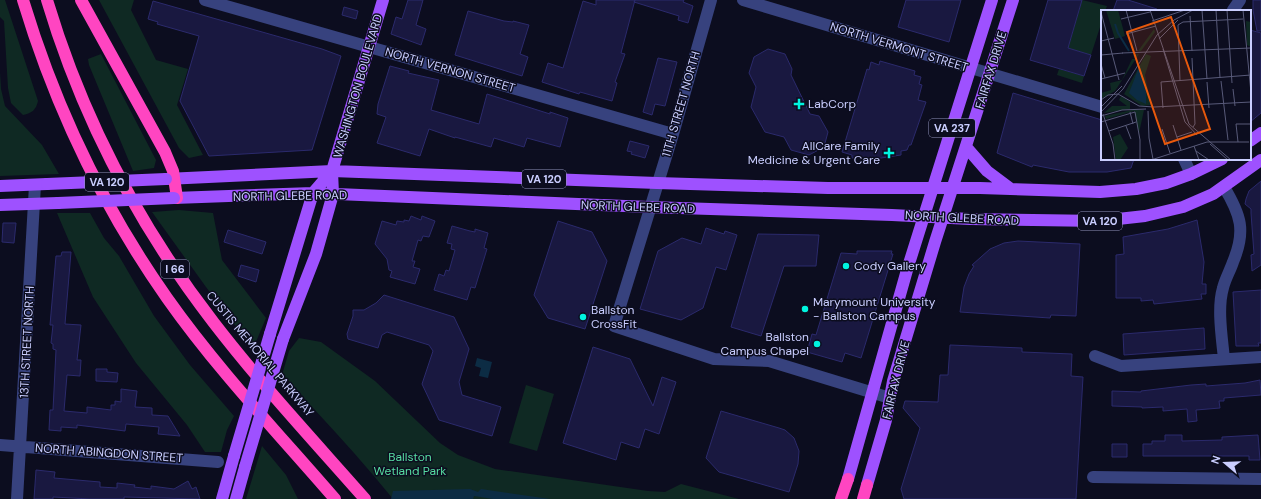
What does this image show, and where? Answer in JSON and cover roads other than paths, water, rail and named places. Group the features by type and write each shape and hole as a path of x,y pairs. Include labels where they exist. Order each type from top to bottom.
{"highway":[{"name":"I 66","path":"23,0 46,67 80,148 105,197 140,256 167,298 211,356 336,499"},
{"name":"CUSTIS MEMORIAL PARKWAY","path":"47,0 60,43 92,121 123,183 163,252 231,345 365,499"},
{"path":"81,0 158,138 170,164 171,179 176,198"},
{"path":"841,499 848,479"},
{"path":"863,499 867,485"}],"main road":[{"name":"WASHINGTON BOULEVARD","path":"236,499 283,338 316,254 333,194 332,171 383,0"},
{"name":"FAIRFAX DRIVE","path":"848,479 924,216 992,0"},
{"name":"FAIRFAX DRIVE","path":"867,485 886,420 893,381 1013,0"},
{"path":"1251,140 1261,133"},
{"path":"967,148 987,171 1011,189"},
{"name":"NORTH GLEBE ROAD","path":"0,186 332,171 657,184 835,188 933,187 1058,192 1118,191 1152,186 1191,174 1220,160"},
{"name":"NORTH GLEBE ROAD","path":"0,205 313,193 650,207 1085,222 1121,220 1166,212 1183,207 1213,194 1261,160"},
{"name":"WASHINGTON BOULEVARD","path":"222,499 313,193 332,171"}],"street":[{"name":"NORTH VERNON STREET","path":"205,0 673,134"},
{"name":"11TH STREET NORTH","path":"711,0 673,134 614,326 714,359 769,361 873,393"},
{"name":"NORTH VERMONT STREET","path":"743,0 1101,107"},
{"path":"1233,10 1240,0"},
{"path":"1184,160 1191,174"},
{"name":"13TH STREET NORTH","path":"18,499 35,204 41,184"},
{"path":"1224,187 1240,217 1242,231 1240,243 1223,288 1221,325 1224,359"},
{"path":"1095,356 1121,366 1261,357"},
{"path":"873,393 890,398"},
{"name":"NORTH ABINGDON STREET","path":"0,445 218,462"},
{"path":"1093,477 1261,479"}],"water":[{"path":"477,358 492,362 488,378 479,376 481,368 475,366"},
{"path":"470,489 478,492 481,489 550,499 493,499 474,496 473,499 391,499 393,491"}],"place":[{"name":"LabCorp","path":"799,104"},
{"name":"AllCare Family Medicine & Urgent Care","path":"889,153"},
{"name":"Cody Gallery","path":"846,266"},
{"name":"Marymount University - Ballston Campus","path":"805,309"},
{"name":"Ballston CrossFit","path":"583,317"},
{"name":"Ballston Campus Chapel","path":"817,344"}],"park label":[{"name":"Ballston Wetland Park","path":"410,464"}]}
